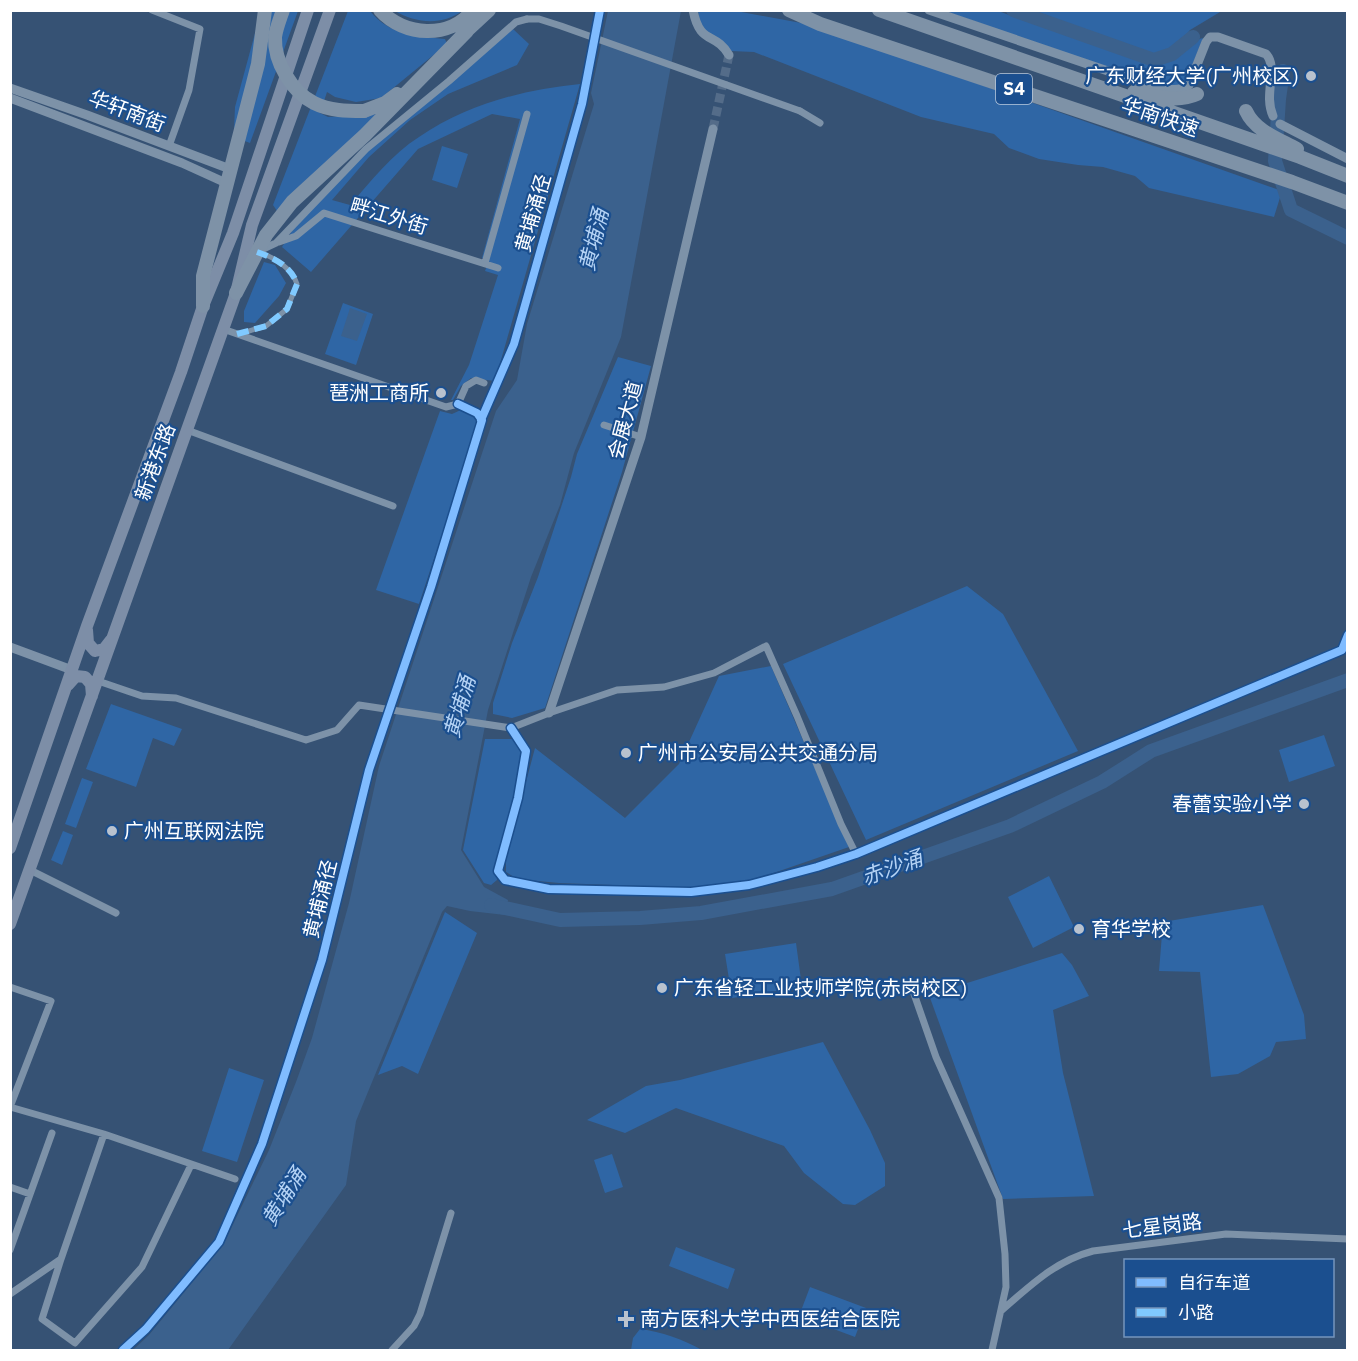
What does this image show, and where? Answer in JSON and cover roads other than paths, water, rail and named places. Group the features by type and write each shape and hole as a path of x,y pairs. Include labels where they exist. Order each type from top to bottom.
{"highway":[{"path":"203,306 203,276 258,64 265,10"},
{"path":"283,10 275,38 278,56 285,75 297,90 312,102 330,109 364,111 394,97 489,10"},
{"path":"380,10 403,27 425,32 458,24 473,10"},
{"name":"华南快速","path":"789,10 820,24 1292,182 1347,203"},
{"name":"华南快速","path":"879,10 1251,140 1300,154 1347,175"},
{"path":"236,293 266,235 292,202 365,135 467,31"},
{"path":"1087,83 1160,97 1187,98 1197,94"},
{"path":"1248,116 1261,130 1300,154"}],"main road":[{"name":"新港东路","path":"10,848 87,626 181,372 203,306 232,233 308,10"},
{"name":"新港东路","path":"10,924 236,293 252,225 330,10"},
{"path":"87,626 88,643 95,651 104,649 114,636"},
{"path":"74,664 98,681"},
{"path":"65,689 76,676 84,677 91,684 92,697"}],"street":[{"path":"152,10 200,29 189,90 169,146"},
{"path":"693,10 698,28 704,36 724,46 729,55"},
{"path":"929,10 1146,84 1175,90 1189,85 1210,37 1218,37 1266,54 1271,59 1272,67 1268,94 1269,108 1273,117 1280,124 1347,159"},
{"path":"257,252 276,243 366,149 516,22 527,19 539,19 561,26 800,111 820,123"},
{"name":"华轩南街","path":"10,88 230,169"},
{"name":"华轩南街","path":"10,98 182,163 226,183"},
{"path":"485,263 527,114"},
{"name":"会展大道","path":"549,713 641,437 713,129"},
{"name":"畔江外街","path":"276,243 296,236 324,213 498,267"},
{"path":"237,334 266,326 287,309 297,284 294,276 276,259 257,252"},
{"path":"223,329 446,404 458,404 466,386 476,380 484,383"},
{"path":"604,425 641,437"},
{"path":"187,430 393,506"},
{"path":"511,728 526,751 518,798 498,871 506,880 549,889 691,892 749,885 818,867 856,854 1342,650 1347,635"},
{"path":"98,681 142,696 176,698 306,740 337,730 359,705 511,728 617,690 664,687 714,673 766,646 848,841 856,854"},
{"path":"10,647 74,664"},
{"path":"30,870 116,913"},
{"path":"10,987 51,1001 10,1107 104,1134 235,1179"},
{"path":"913,991 936,1057 999,1198 1006,1287 992,1350"},
{"path":"10,1250 52,1133"},
{"path":"104,1134 42,1319 75,1343 142,1267 191,1165"},
{"path":"10,1187 30,1194"},
{"path":"392,1350 414,1326 420,1314 451,1213"},
{"name":"七星岗路","path":"1001,1311 1046,1273 1072,1256 1093,1251 1226,1234 1347,1239"},
{"path":"10,1294 61,1259"}],"water":[{"name":"黄埔涌","path":"608,11 681,11 621,337 574,453 560,505 531,577 488,710 461,850 484,887 508,900 505,915 447,906 442,912 356,1121 346,1185 228,1350 133,1350 149,1335 223,1245 269,1150 312,1038 349,903 379,766 496,411 517,380 527,324 594,104 591,93"},
{"path":"350,308 367,314 357,341 341,336"}],"waterway":[{"path":"1013,10 1154,60 1172,54 1193,37"},
{"path":"1283,71 1275,161 1291,210 1348,238"},
{"name":"赤沙涌","path":"491,905 560,920 640,918 701,913 832,889 1010,826 1102,782 1151,751 1348,680"}],"tunnel":[{"path":"713,129 729,55"}],"place":[{"name":"广东财经大学(广州校区)","path":"1311,76"},
{"name":"琶洲工商所","path":"441,393"},
{"name":"广州市公安局公共交通分局","path":"626,753"},
{"name":"春蕾实验小学","path":"1304,804"},
{"name":"广州互联网法院","path":"112,831"},
{"name":"育华学校","path":"1079,929"},
{"name":"广东省轻工业技师学院(赤岗校区)","path":"662,988"},
{"name":"南方医科大学中西医结合医院","path":"626,1319"}]}
